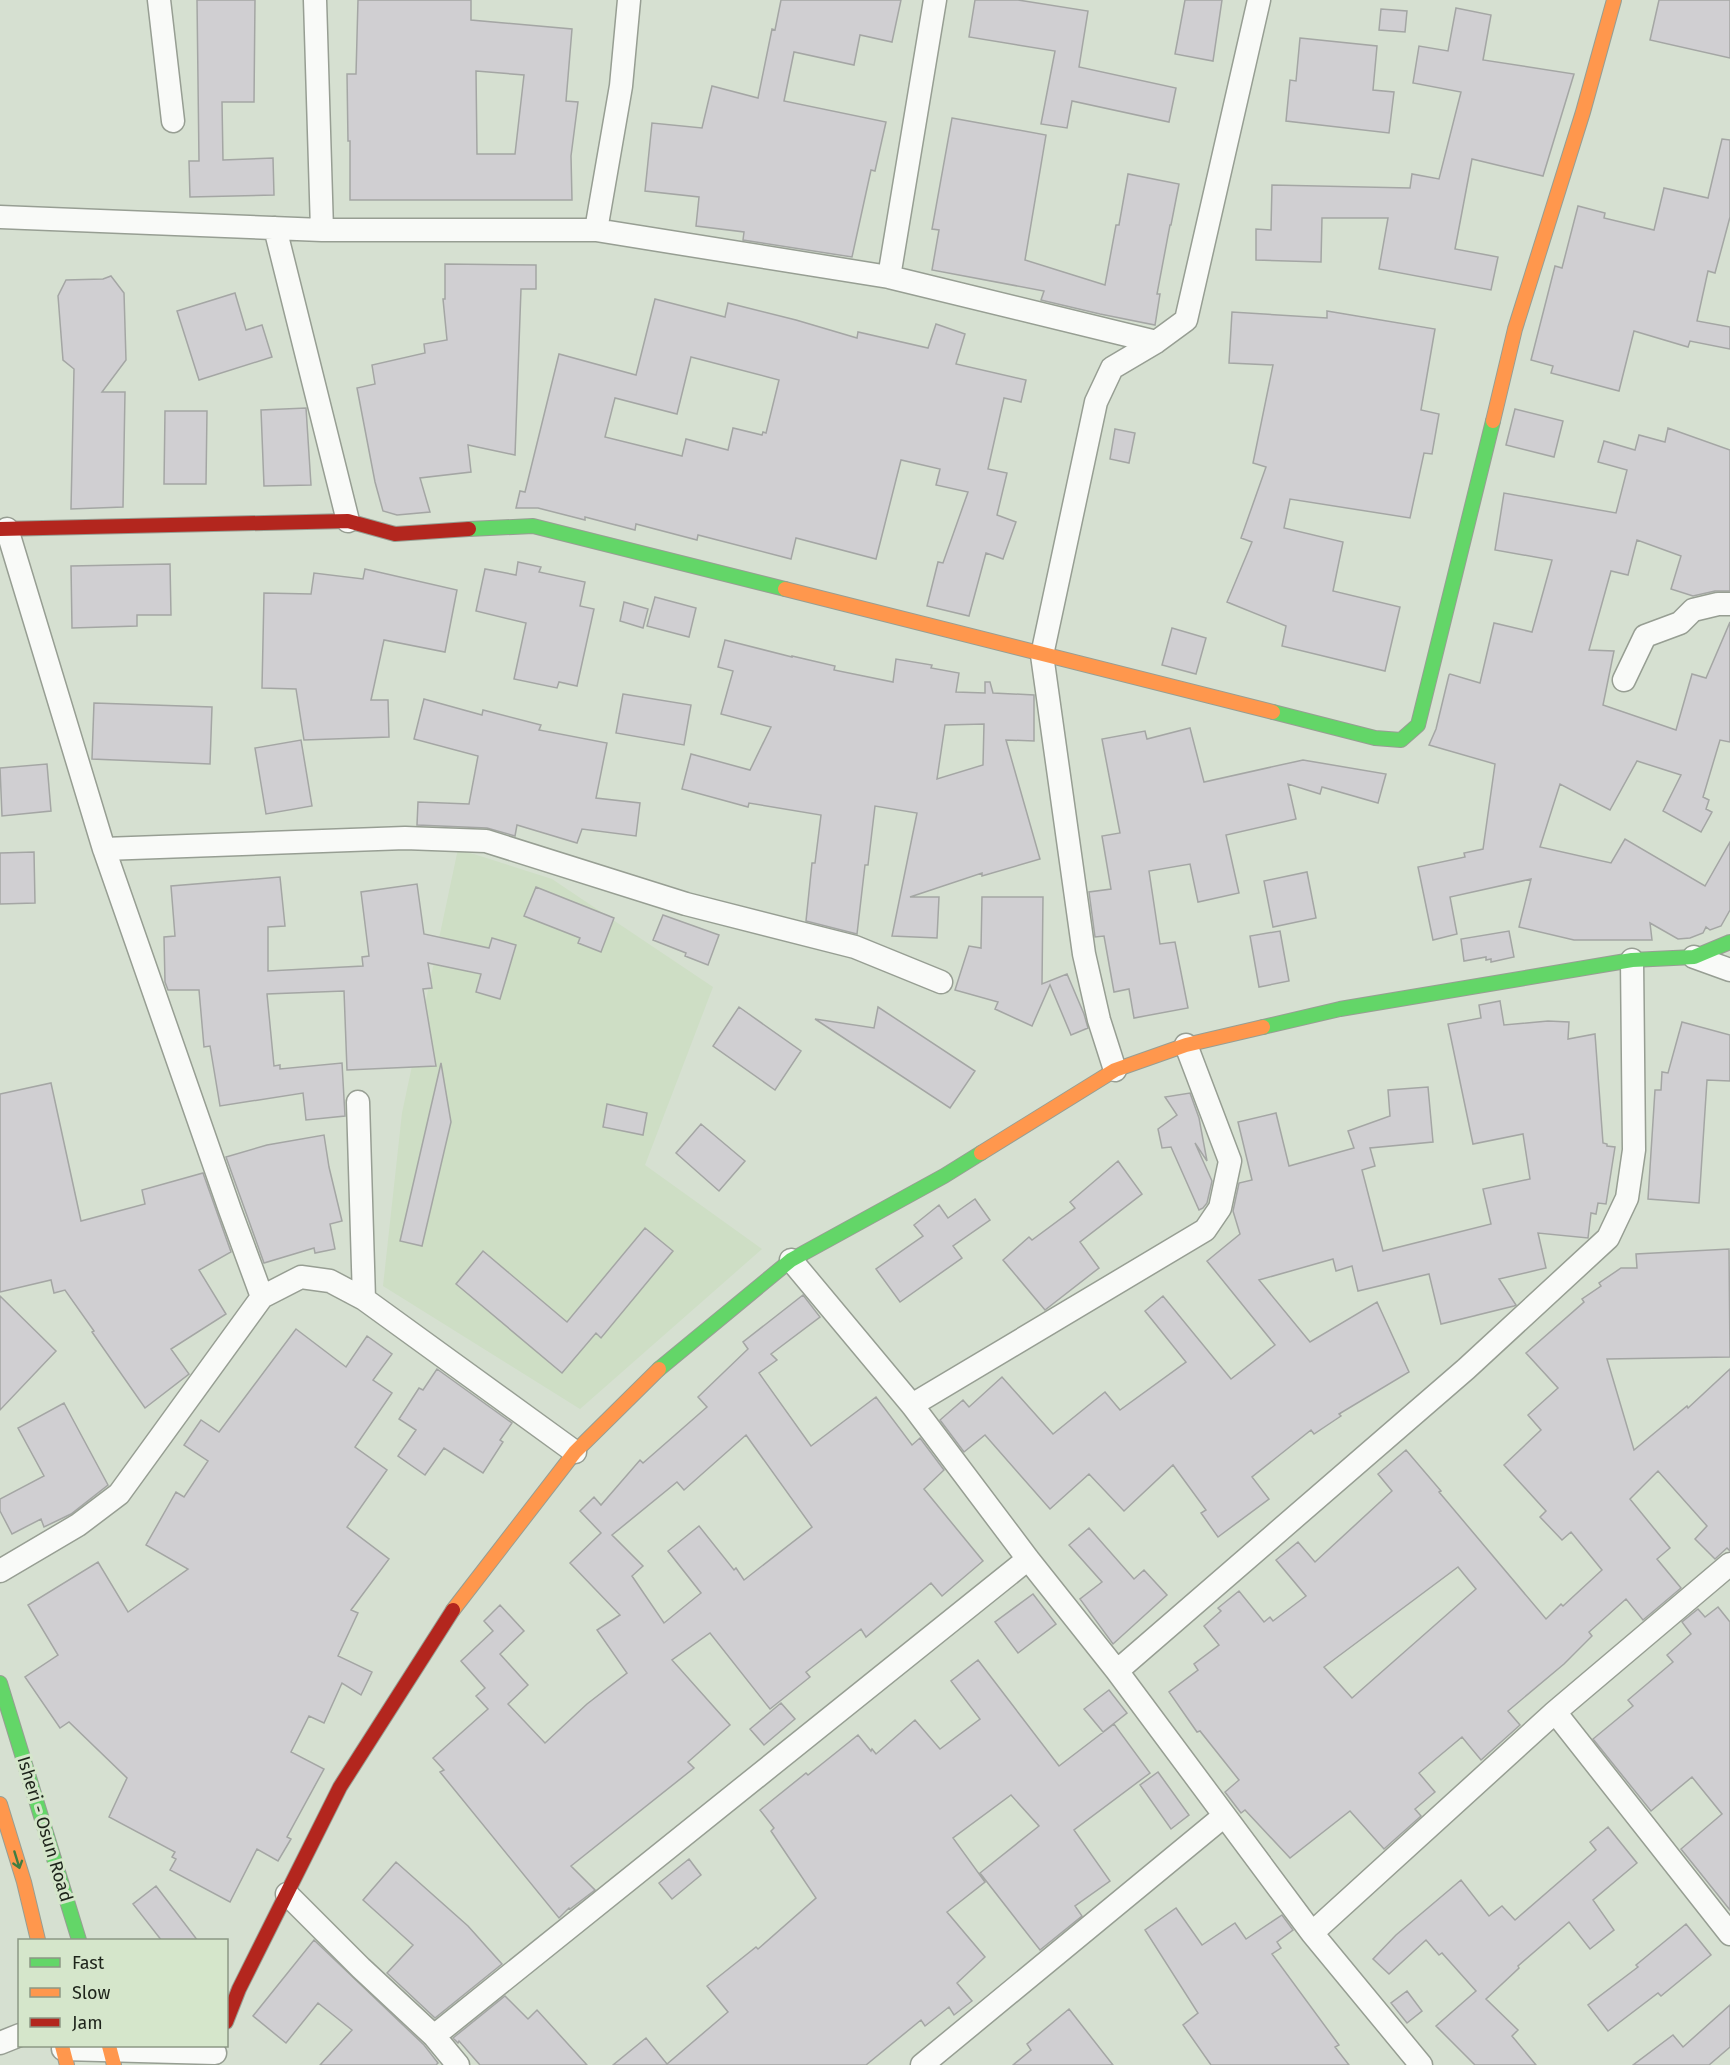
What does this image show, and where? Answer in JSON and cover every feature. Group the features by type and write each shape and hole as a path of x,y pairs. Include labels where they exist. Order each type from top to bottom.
{"street":[{"path":"159,0 173,121"},
{"path":"315,0 322,230"},
{"path":"596,230 621,86 629,0"},
{"path":"889,277 935,0"},
{"path":"1115,1070 1099,1020 1084,954 1042,655 1096,402 1112,368 1156,342 1186,320 1259,0"},
{"path":"262,1297 104,849 3,529 348,522 395,534 533,526 1375,738 1401,740 1418,725 1515,329 1583,112 1614,0"},
{"path":"0,217 322,230 596,230 889,277 1156,342"},
{"path":"275,228 348,522"},
{"path":"1624,680 1645,636 1680,623 1693,610 1718,604 1730,604"},
{"path":"104,849 405,838 486,841 686,904 855,947 941,982"},
{"path":"228,2017 239,1989 340,1786 452,1612 575,1452 672,1357 791,1260 944,1176 1115,1070 1186,1045 1340,1009 1632,960 1694,957 1730,942"},
{"path":"1694,957 1730,970"},
{"path":"1117,1671 1466,1369 1608,1238 1627,1198 1634,1150 1632,960"},
{"path":"912,1405 1205,1230 1220,1208 1230,1161 1186,1045"},
{"path":"358,1102 364,1299"},
{"path":"791,1260 912,1405 1028,1559 1117,1671 1312,1933 1421,2065"},
{"path":"0,1571 78,1525 119,1494 262,1297 301,1277 330,1281 364,1299 575,1452"},
{"path":"434,2036 1028,1559"},
{"path":"1312,1933 1555,1712 1730,1564"},
{"name":"Isheri - Osun Road","path":"0,1683 79,1939"},
{"path":"1555,1712 1730,1934"},
{"path":"0,1804 24,1882 38,1939"},
{"path":"922,2065 1224,1816"},
{"path":"287,1894 361,1968 434,2036 458,2065"},
{"path":"0,2043 18,2036"},
{"path":"64,2053 214,2054"}],"shaded area":[{"path":"458,849 552,879 713,987 645,1165 762,1249 580,1409 383,1286 402,1113"}],"building":[{"path":"197,0 255,0 254,102 222,102 223,160 273,158 274,195 190,197 189,161 199,161"},
{"path":"358,0 471,0 471,20 572,29 566,101 578,102 571,156 572,200 350,200 347,74 356,74","holes":["476,71 524,75 515,154 477,154"]},
{"path":"781,0 901,0 892,42 860,35 854,65 794,52 784,101 886,122 875,171 871,170 852,257 743,240 744,232 696,226 699,197 645,191 652,123 702,128 712,86 758,98 772,29 775,30"},
{"path":"975,0 1018,0 1088,11 1079,67 1176,88 1169,122 1072,101 1067,128 1041,124 1055,51 969,37"},
{"path":"1185,0 1222,0 1213,61 1175,54"},
{"path":"1659,0 1730,0 1730,58 1650,40"},
{"path":"1456,8 1491,15 1483,60 1574,74 1543,176 1472,159 1455,249 1498,257 1491,290 1379,269 1388,218 1322,218 1321,262 1256,260 1256,229 1271,230 1272,185 1410,188 1412,174 1439,179 1461,92 1413,83 1419,46 1448,51"},
{"path":"1381,9 1407,11 1405,32 1379,30"},
{"path":"1300,38 1377,46 1373,90 1394,92 1389,133 1286,121 1290,80 1296,81"},
{"path":"952,118 1046,135 1025,260 1105,285 1128,174 1179,184 1157,294 1160,294 1155,325 1041,300 1044,291 932,270 939,230 932,229"},
{"path":"1722,139 1730,140 1730,217 1715,273 1708,271 1697,321 1730,327 1730,349 1690,341 1688,347 1634,331 1619,391 1551,373 1553,366 1531,360 1555,266 1562,268 1578,206 1605,213 1604,218 1654,230 1664,188 1708,198"},
{"path":"445,264 536,265 536,289 521,289 515,455 468,445 471,472 420,478 430,512 397,515 383,511 375,482 357,388 375,384 372,365 425,353 424,344 447,340 443,299 445,299"},
{"path":"111,276 124,293 126,360 102,392 125,392 123,507 71,509 74,369 63,360 58,296 66,280 103,279"},
{"path":"235,293 246,330 262,325 272,357 199,380 177,311"},
{"path":"655,299 725,317 728,303 857,338 858,332 928,348 936,324 965,334 956,364 1026,380 1021,402 1004,398 988,469 1007,473 997,515 1016,522 1003,559 986,553 969,616 927,606 938,562 943,563 968,492 936,485 940,469 901,460 876,559 796,538 791,559 698,535 697,540 636,524 635,530 538,508 516,508 520,491 525,492 559,354 636,375","holes":["691,357 779,380 766,433 763,432 762,435 733,428 728,450 686,439 682,456 605,437 615,398 677,414"]},
{"path":"1327,311 1435,329 1421,410 1439,414 1432,454 1424,453 1410,518 1290,499 1284,528 1343,542 1333,591 1400,607 1385,671 1282,646 1286,626 1227,602 1252,542 1241,538 1266,467 1253,463 1273,365 1229,363 1232,312 1327,318"},
{"path":"306,408 311,485 264,486 261,410"},
{"path":"1515,409 1563,421 1554,457 1506,445"},
{"path":"165,411 207,411 206,484 164,484"},
{"path":"1668,428 1730,450 1730,591 1715,591 1693,596 1671,589 1681,556 1637,540 1628,575 1611,571 1589,650 1614,651 1603,705 1676,730 1692,674 1706,678 1730,622 1730,742 1720,740 1703,797 1709,800 1706,809 1712,812 1701,832 1663,811 1681,775 1637,761 1610,810 1560,784 1540,847 1611,863 1625,839 1705,886 1730,842 1730,910 1721,926 1710,930 1706,927 1703,933 1690,938 1678,939 1650,923 1652,940 1574,940 1519,927 1531,879 1450,897 1457,934 1433,940 1418,867 1465,857 1464,853 1483,849 1495,764 1429,745 1436,729 1449,675 1480,683 1494,623 1532,632 1552,560 1495,550 1504,493 1616,513 1627,470 1598,462 1604,441 1635,450 1639,435 1665,442"},
{"path":"1115,429 1135,433 1129,463 1110,459"},
{"path":"518,562 541,567 539,572 585,582 580,606 594,609 577,686 559,682 557,688 514,679 526,623 476,611 485,569 516,575"},
{"path":"170,564 171,615 137,615 137,626 72,628 71,566"},
{"path":"365,569 457,590 445,652 384,640 371,700 388,700 389,737 304,740 296,689 262,688 264,593 311,594 314,573 363,579"},
{"path":"655,597 696,608 689,637 647,626"},
{"path":"624,602 648,609 643,628 620,621"},
{"path":"1172,628 1206,638 1196,674 1162,665"},
{"path":"725,640 835,666 834,670 893,682 896,659 932,665 931,668 959,673 956,692 985,693 985,682 990,682 993,693 1034,695 1034,741 1006,740 1040,859 982,876 982,873 910,897 939,897 937,938 892,936 917,813 875,806 857,934 806,921 812,863 815,863 821,815 749,803 748,807 682,789 691,754 750,770 771,727 721,714 733,671 718,667","holes":["984,724 983,765 937,779 945,725"]},
{"path":"623,694 691,705 684,745 616,733"},
{"path":"424,699 482,715 483,710 541,725 539,730 607,743 596,798 640,803 636,836 582,829 577,843 517,825 515,836 487,828 417,825 418,802 469,804 478,756 414,739"},
{"path":"94,703 212,707 210,764 92,759"},
{"path":"1190,728 1204,782 1303,760 1386,774 1378,803 1322,787 1320,794 1288,784 1296,819 1226,835 1239,893 1198,902 1190,864 1149,871 1160,944 1175,942 1188,1008 1134,1018 1129,989 1114,992 1104,936 1095,937 1089,892 1111,889 1102,836 1120,833 1102,739 1145,731 1147,739"},
{"path":"301,740 312,806 266,814 255,748"},
{"path":"47,764 51,811 2,816 0,768"},
{"path":"34,852 35,903 0,904 0,853"},
{"path":"1307,872 1316,918 1273,927 1264,881"},
{"path":"280,877 285,926 268,927 268,971 363,966 362,957 369,956 361,892 417,884 424,934 489,948 492,938 516,945 500,999 476,992 481,974 428,963 432,988 423,989 436,1066 347,1070 344,991 267,994 274,1066 280,1065 280,1069 342,1063 345,1116 306,1120 303,1093 220,1106 210,1046 204,1047 199,990 168,990 165,982 164,937 175,936 171,886"},
{"path":"536,887 614,918 601,952 578,943 580,938 524,916"},
{"path":"982,897 1043,897 1042,984 1067,974 1088,1028 1071,1035 1050,985 1032,1026 995,1009 998,1002 955,990 969,946 981,948"},
{"path":"663,915 719,935 708,965 685,956 686,953 653,940"},
{"path":"1280,931 1289,981 1259,987 1250,936"},
{"path":"1509,931 1514,957 1491,962 1491,959 1486,960 1486,957 1464,961 1461,939"},
{"path":"1500,1001 1504,1025 1548,1021 1569,1022 1568,1039 1595,1034 1603,1143 1615,1147 1606,1204 1598,1203 1596,1214 1591,1213 1588,1238 1538,1233 1546,1268 1499,1279 1516,1305 1441,1324 1429,1274 1358,1291 1352,1266 1336,1271 1333,1259 1259,1280 1310,1342 1377,1302 1409,1372 1339,1414 1341,1416 1314,1434 1311,1430 1252,1477 1269,1499 1218,1537 1201,1513 1206,1510 1173,1465 1124,1511 1089,1474 1050,1509 985,1435 964,1452 940,1420 963,1400 969,1407 1002,1377 1053,1434 1105,1392 1120,1410 1186,1362 1145,1311 1163,1296 1231,1379 1275,1345 1207,1261 1240,1234 1233,1211 1239,1183 1252,1180 1238,1122 1276,1113 1289,1166 1354,1148 1348,1131 1390,1116 1388,1090 1428,1087 1433,1142 1370,1148 1375,1166 1362,1170 1383,1251 1491,1224 1483,1189 1530,1179 1523,1134 1473,1144 1448,1024 1481,1018 1479,1005"},
{"path":"739,1007 801,1051 775,1090 713,1046"},
{"path":"878,1007 975,1071 950,1108 815,1019 874,1028"},
{"path":"1682,1022 1730,1035 1730,1081 1707,1080 1699,1203 1648,1199 1655,1090 1661,1090 1662,1072 1668,1073"},
{"path":"441,1063 451,1122 422,1246 400,1241"},
{"path":"51,1083 81,1221 145,1204 142,1190 203,1173 231,1252 199,1270 226,1314 171,1349 189,1374 145,1408 65,1290 54,1293 51,1280 0,1292 0,1094"},
{"path":"1190,1093 1199,1118 1207,1161 1195,1143 1212,1181 1207,1203 1199,1210 1171,1147 1162,1148 1158,1129 1177,1115 1165,1097"},
{"path":"607,1104 647,1113 643,1135 603,1127"},
{"path":"701,1124 745,1161 719,1191 676,1153"},
{"path":"324,1135 342,1221 330,1224 335,1249 315,1253 314,1248 264,1263 226,1157 267,1145"},
{"path":"1118,1161 1142,1194 1080,1242 1099,1268 1045,1310 1003,1260 1029,1237 1032,1240 1075,1208 1070,1202"},
{"path":"975,1199 990,1220 953,1246 962,1258 900,1302 876,1269 923,1236 914,1225 939,1205 948,1218"},
{"path":"645,1228 673,1251 601,1338 596,1333 562,1373 456,1284 483,1251 567,1322"},
{"path":"1729,1249 1730,1357 1607,1359 1634,1450 1687,1406 1688,1408 1730,1369 1730,1551 1727,1548 1715,1559 1695,1539 1707,1526 1658,1471 1630,1499 1670,1548 1657,1559 1681,1588 1643,1620 1626,1599 1589,1632 1592,1636 1564,1664 1508,1711 1520,1725 1481,1760 1462,1737 1419,1773 1435,1792 1415,1809 1421,1816 1384,1849 1350,1811 1290,1858 1245,1810 1241,1813 1225,1792 1239,1780 1200,1731 1197,1732 1169,1692 1198,1670 1194,1664 1219,1645 1204,1626 1221,1611 1218,1608 1239,1591 1264,1622 1270,1617 1273,1621 1306,1596 1276,1560 1298,1542 1315,1562 1392,1491 1378,1474 1406,1450 1546,1619 1561,1604 1563,1606 1602,1570 1571,1532 1562,1540 1540,1517 1546,1511 1504,1465 1541,1430 1528,1415 1558,1388 1526,1353 1584,1302 1582,1299 1601,1286 1599,1283 1621,1268 1637,1268 1636,1254","holes":["1458,1567 1476,1589 1352,1698 1324,1667"]},
{"path":"803,1295 820,1317 771,1354 777,1360 759,1373 811,1446 876,1397 912,1445 920,1438 944,1470 924,1489 983,1561 942,1596 931,1583 866,1637 861,1629 806,1672 810,1677 770,1709 710,1633 672,1660 730,1725 688,1762 694,1768 571,1866 595,1890 559,1918 440,1772 444,1770 433,1758 488,1709 476,1696 485,1688 461,1661 493,1631 484,1621 500,1605 524,1631 500,1654 528,1685 508,1704 545,1743 587,1704 627,1673 597,1630 620,1615 570,1563 601,1533 580,1511 594,1497 601,1505 640,1460 643,1463 707,1407 698,1397 748,1349 743,1342","holes":["746,1435 812,1527 744,1580 699,1526 668,1551 701,1593 664,1623 632,1576 643,1566 612,1535 677,1482 684,1490"]},
{"path":"0,1296 56,1351 0,1410"},
{"path":"296,1329 346,1367 367,1336 392,1354 373,1380 392,1393 355,1447 387,1470 347,1527 389,1559 351,1610 358,1613 338,1656 372,1672 361,1695 342,1683 324,1723 309,1716 291,1752 324,1769 287,1837 291,1839 278,1861 257,1849 230,1902 170,1870 176,1859 172,1857 175,1852 109,1817 127,1778 69,1722 60,1728 25,1677 58,1655 28,1605 98,1562 128,1612 188,1569 146,1545 176,1492 184,1497 208,1461 184,1445 201,1420 219,1432"},
{"path":"437,1369 512,1423 500,1440 503,1442 483,1473 444,1448 425,1475 398,1456 416,1430 399,1419 419,1388 423,1390"},
{"path":"64,1403 108,1485 71,1514 44,1527 41,1519 12,1534 0,1511 0,1499 44,1476 18,1428"},
{"path":"1089,1528 1134,1579 1144,1570 1167,1595 1113,1644 1080,1599 1102,1582 1069,1545"},
{"path":"1033,1594 1056,1624 1018,1653 995,1622"},
{"path":"1718,1607 1730,1622 1730,1910 1681,1849 1722,1814 1692,1777 1651,1811 1593,1739 1633,1706 1628,1700 1673,1662 1667,1655 1691,1634 1682,1622 1698,1609 1705,1617"},
{"path":"978,1660 1059,1766 1114,1724 1150,1773 1074,1830 1110,1881 1075,1906 1082,1916 1040,1950 980,1873 1039,1826 1011,1795 953,1838 985,1882 947,1912 985,1957 957,1983 972,2001 954,2015 949,2007 925,2026 921,2020 866,2065 613,2065 646,2038 667,2064 728,2012 707,1986 756,1947 758,1949 816,1898 771,1831 774,1828 760,1810 858,1735 876,1754 915,1720 940,1749 980,1719 951,1681"},
{"path":"1109,1690 1127,1713 1103,1732 1084,1709"},
{"path":"781,1703 795,1719 764,1745 750,1729"},
{"path":"1158,1772 1189,1815 1171,1829 1140,1785"},
{"path":"1608,1827 1637,1863 1593,1900 1614,1930 1590,1949 1569,1922 1518,1966 1519,1968 1486,1999 1518,2030 1512,2036 1536,2065 1475,2065 1436,2026 1476,1991 1442,1953 1439,1955 1426,1940 1389,1974 1373,1959 1396,1935 1461,1880 1489,1916 1502,1906 1515,1920 1596,1850 1590,1842"},
{"path":"689,1859 701,1875 672,1899 659,1883"},
{"path":"396,1862 468,1926 502,1964 435,2018 387,1973 413,1945 363,1900"},
{"path":"156,1886 196,1939 160,1939 133,1904"},
{"path":"1176,1908 1202,1945 1235,1923 1246,1939 1282,1915 1293,1930 1277,1942 1281,1948 1272,1954 1339,2045 1335,2047 1349,2065 1211,2065 1183,2025 1198,2013 1145,1930"},
{"path":"1686,1924 1711,1955 1661,1996 1658,1993 1608,2031 1588,2005 1638,1967 1636,1965"},
{"path":"314,1940 424,2045 438,2063 436,2065 320,2065 352,2030 318,2003 286,2043 253,2016"},
{"path":"1407,1991 1422,2011 1407,2023 1391,2003"},
{"path":"505,1996 528,2019 537,2010 587,2065 480,2065 459,2041 458,2043 453,2038"},
{"path":"1730,2005 1730,2047 1709,2065 1633,2065 1673,2035 1683,2047"},
{"path":"1069,2009 1113,2065 1013,2065 1031,2050 1027,2044"}],"traffic: fast":[{"path":"1273,712 1375,738 1401,740 1418,725 1493,421"},
{"path":"469,529 533,526 785,589"},
{"path":"1263,1027 1340,1009 1632,960 1694,957 1730,942"},
{"path":"659,1369 791,1260 944,1176 981,1153"},
{"path":"0,1683 79,1939"}],"traffic: slow":[{"path":"1493,421 1515,329 1583,112 1614,0"},
{"path":"785,589 1273,712"},
{"path":"981,1153 1115,1070 1186,1045 1263,1027"},
{"path":"453,1610 575,1452 659,1369"},
{"path":"0,1804 24,1882 38,1939"},
{"path":"62,2047 67,2065"},
{"path":"109,2047 114,2065"}],"traffic: jam":[{"path":"0,529 348,521 395,534 469,529"},
{"path":"228,2017 239,1989 340,1787 453,1610"}]}
